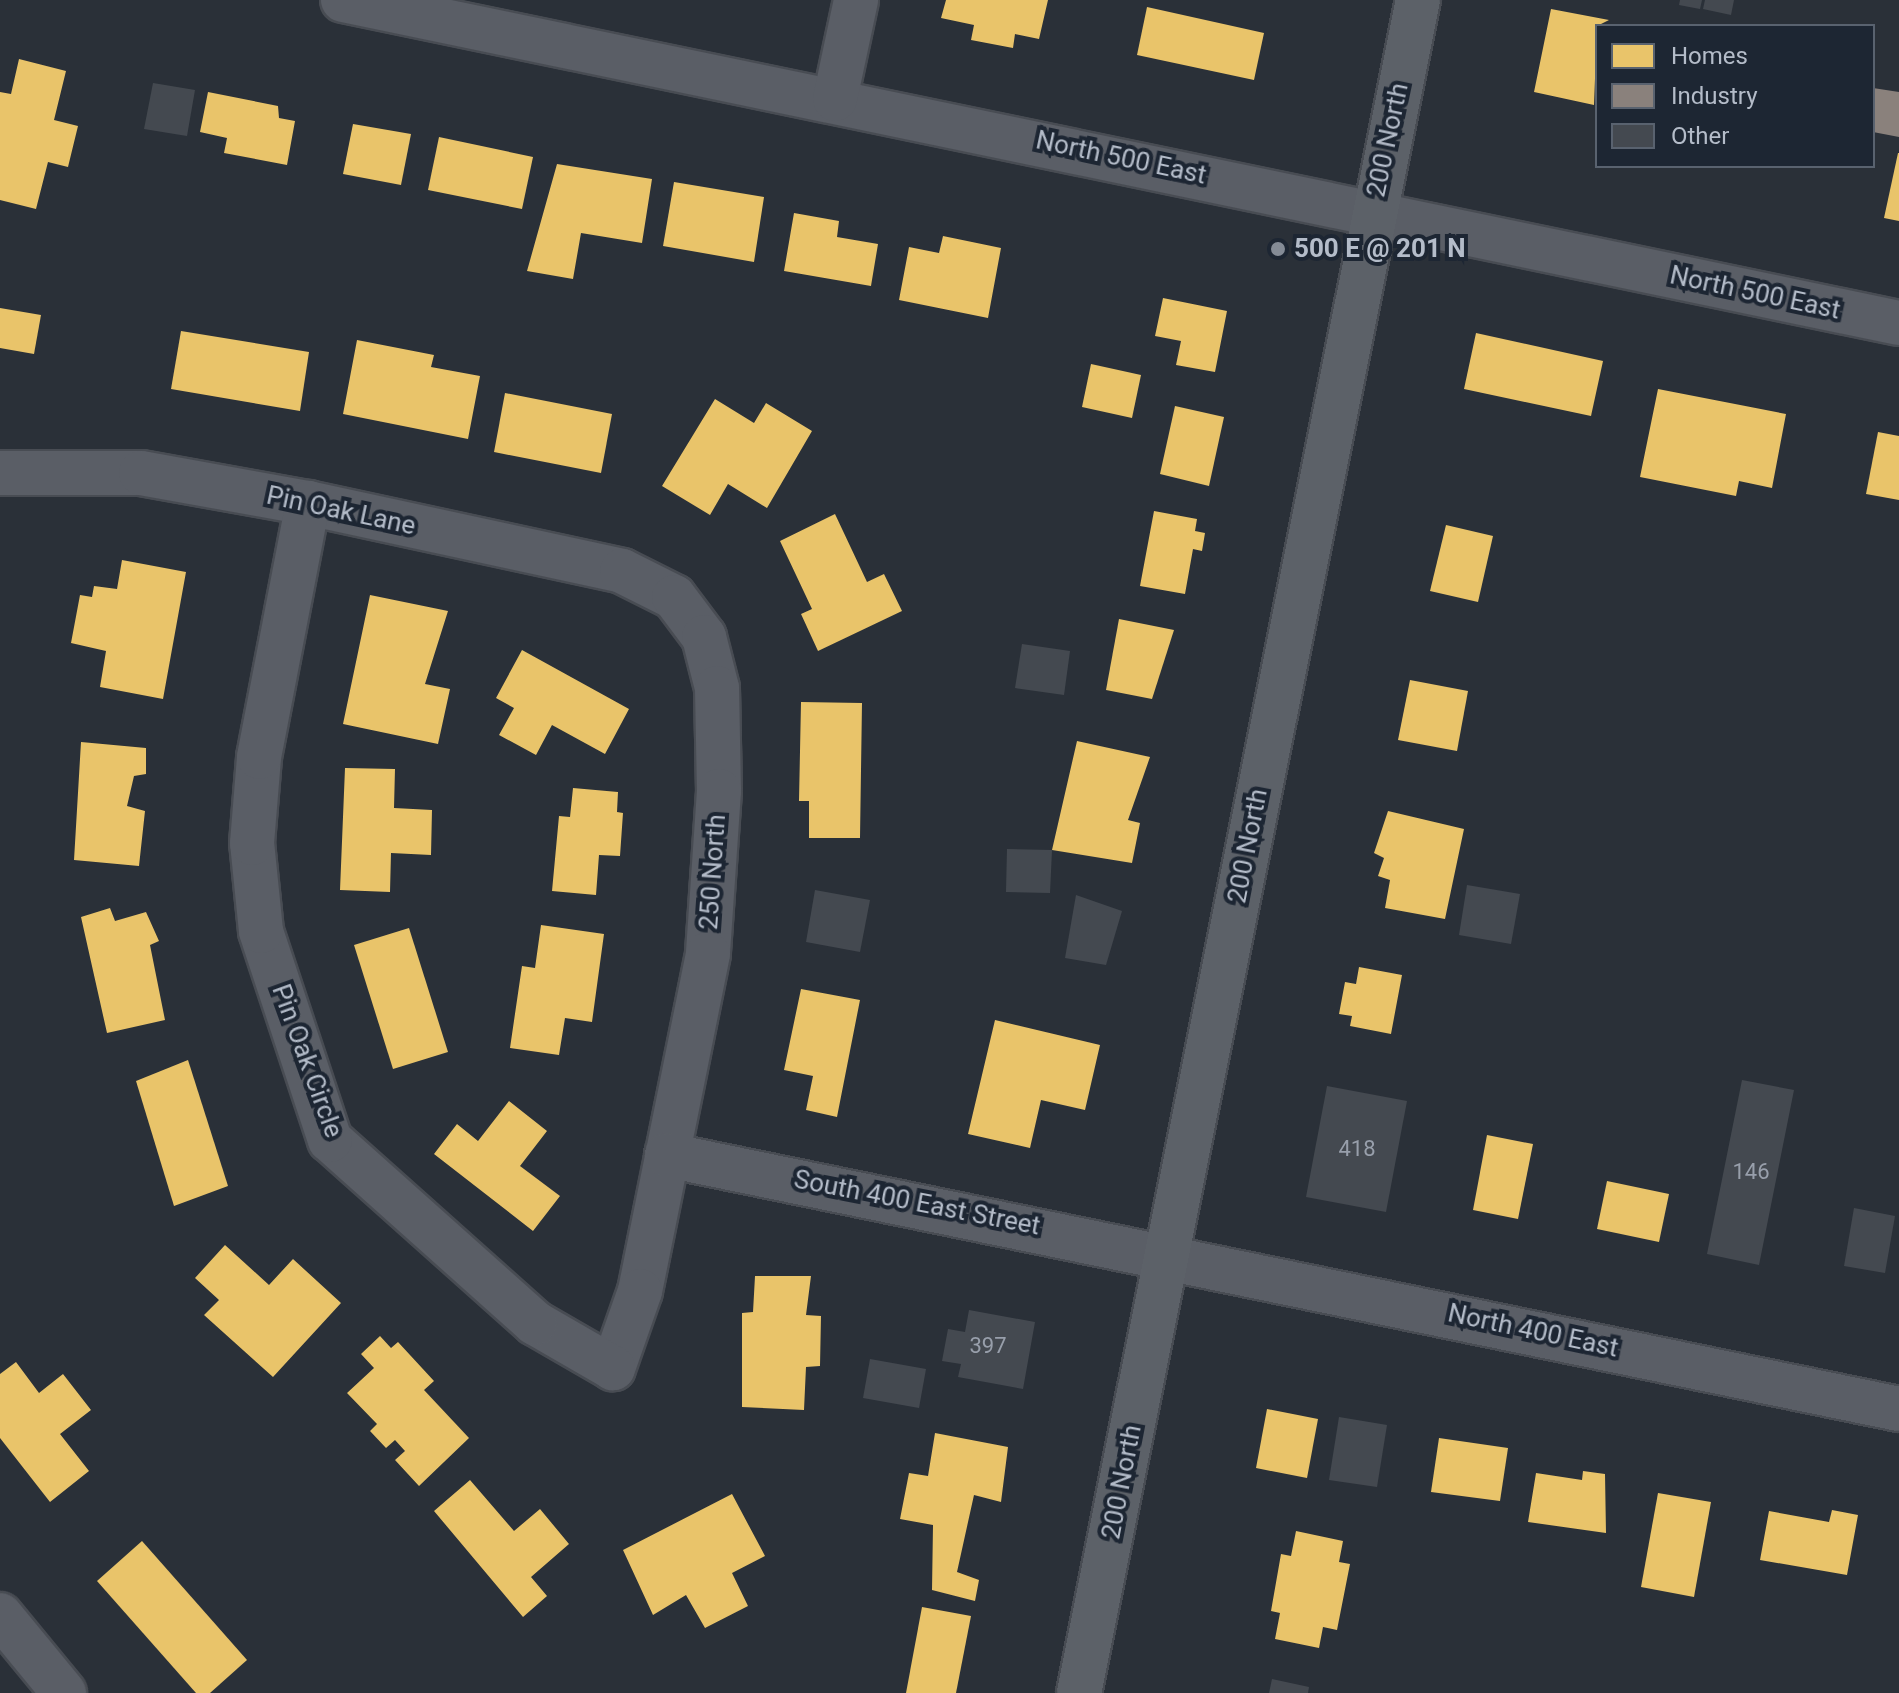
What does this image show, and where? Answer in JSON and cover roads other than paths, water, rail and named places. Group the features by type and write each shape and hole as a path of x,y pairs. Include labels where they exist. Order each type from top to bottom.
{"main road":[{"name":"200 North","path":"1079,1693 1418,0"}],"street":[{"name":"North 500 East","path":"343,0 835,99 1899,323"},
{"path":"835,99 856,0"},
{"name":"Pin Oak Lane","path":"0,473 141,473 308,503 622,571 674,597"},
{"name":"Pin Oak Circle","path":"308,503 259,757 252,843 261,931 330,1140 535,1323 613,1368 640,1291 667,1155"},
{"name":"250 North","path":"667,1155 708,954 719,791 717,688 704,637 674,597"},
{"name":"South 400 East Street","path":"667,1155 1168,1253"},
{"name":"North 400 East","path":"1168,1253 1899,1409"},
{"path":"0,1615 64,1693"}],"place":[{"name":"500 E @ 201 N","path":"1278,249"}]}
